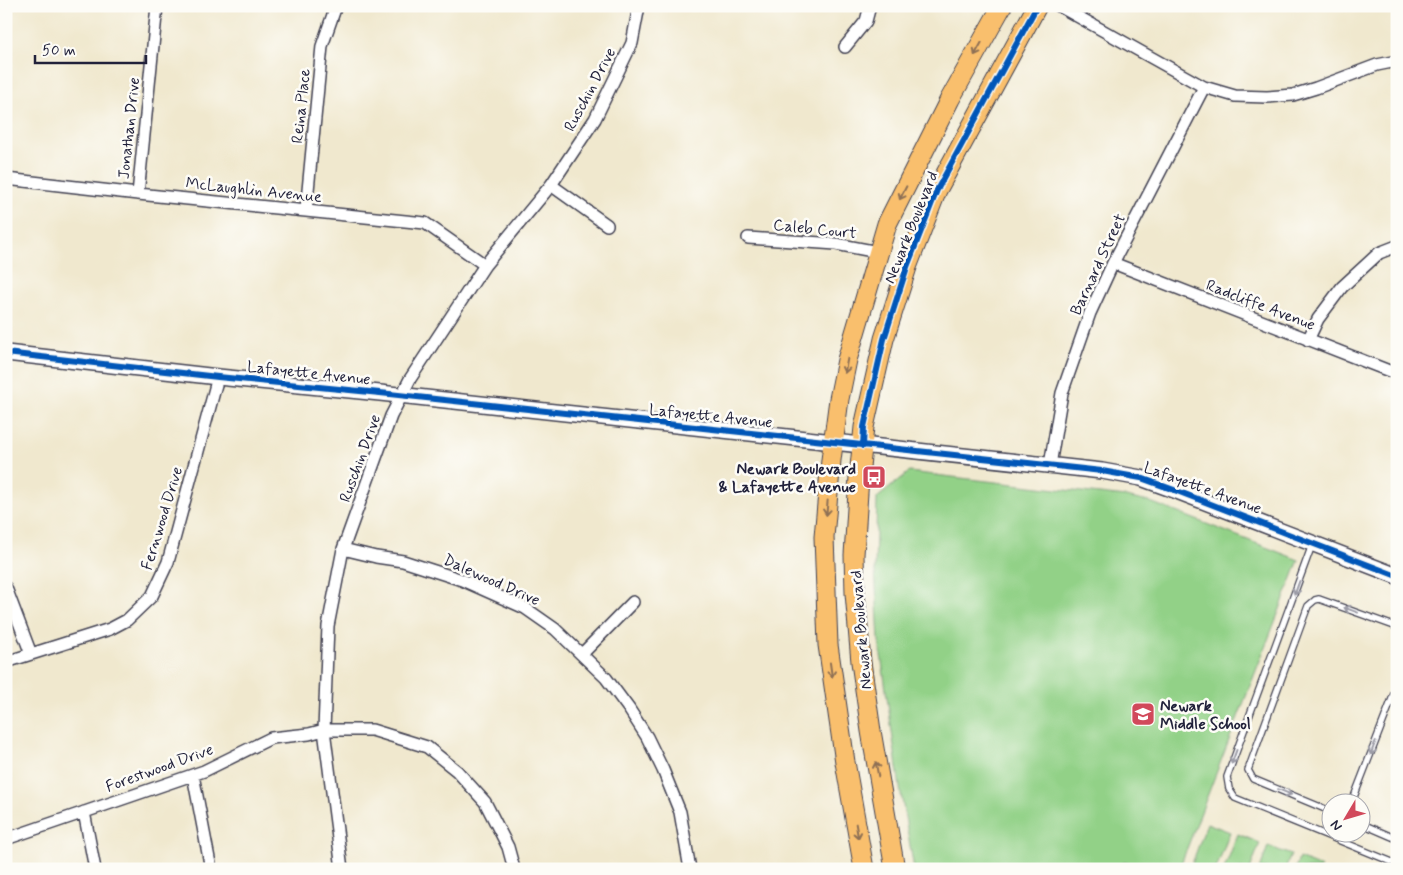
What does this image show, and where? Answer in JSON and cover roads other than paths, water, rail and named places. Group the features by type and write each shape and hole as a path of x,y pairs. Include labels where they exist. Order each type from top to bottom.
{"main road":[{"name":"Newark Boulevard","path":"864,869 845,762 828,645 824,538 833,442 847,360 887,224 942,116 1002,6"},
{"name":"Newark Boulevard","path":"894,869 860,662 855,593 854,555 864,427 884,339 907,267 937,190 1037,6"}],"street":[{"name":"Jonathan Drive","path":"138,194 156,6"},
{"name":"Reina Place","path":"306,210 322,46 336,6"},
{"name":"Ruschin Drive","path":"342,869 324,730 328,626 342,549 391,416 410,379 485,265 551,185 595,119 632,43 639,6"},
{"path":"845,47 866,21 870,6"},
{"path":"1058,6 1204,87 1235,96 1267,97 1293,95 1397,61"},
{"name":"Barnard Street","path":"1050,465 1062,393 1090,313 1113,263 1204,87"},
{"name":"McLaughlin Avenue","path":"6,179 425,223 485,265"},
{"path":"551,185 607,225"},
{"name":"Caleb Court","path":"748,238 836,244 878,252"},
{"path":"1308,340 1318,319 1342,287 1379,253 1397,246"},
{"name":"Radcliffe Avenue","path":"1113,263 1397,374"},
{"name":"Lafayette Avenue","path":"6,353 1102,471 1141,478 1397,576"},
{"name":"Fernwood Drive","path":"6,662 110,629 127,620 152,596 168,562 218,377"},
{"name":"Dalewood Drive","path":"342,549 403,561 462,580 525,608 555,629 606,678 647,737 680,812 690,869"},
{"path":"6,588 31,654"},
{"path":"582,654 633,602"},
{"name":"Forestwood Drive","path":"6,839 204,771 271,738 309,734 324,730 372,730 427,747 457,771 486,802 508,847 514,869"},
{"path":"193,775 211,869"},
{"path":"84,812 95,869"}],"lane":[{"path":"1313,543 1227,777 1229,789 1235,798 1397,864"},
{"path":"1320,807 1252,779 1248,770 1308,606 1314,600 1320,599 1397,627"},
{"path":"1356,792 1397,686"},
{"path":"1370,827 1397,839"}],"place":[{"name":"Newark Boulevard & Lafayette Avenue","path":"874,477"},
{"name":"Newark Middle School","path":"1143,714"}]}
